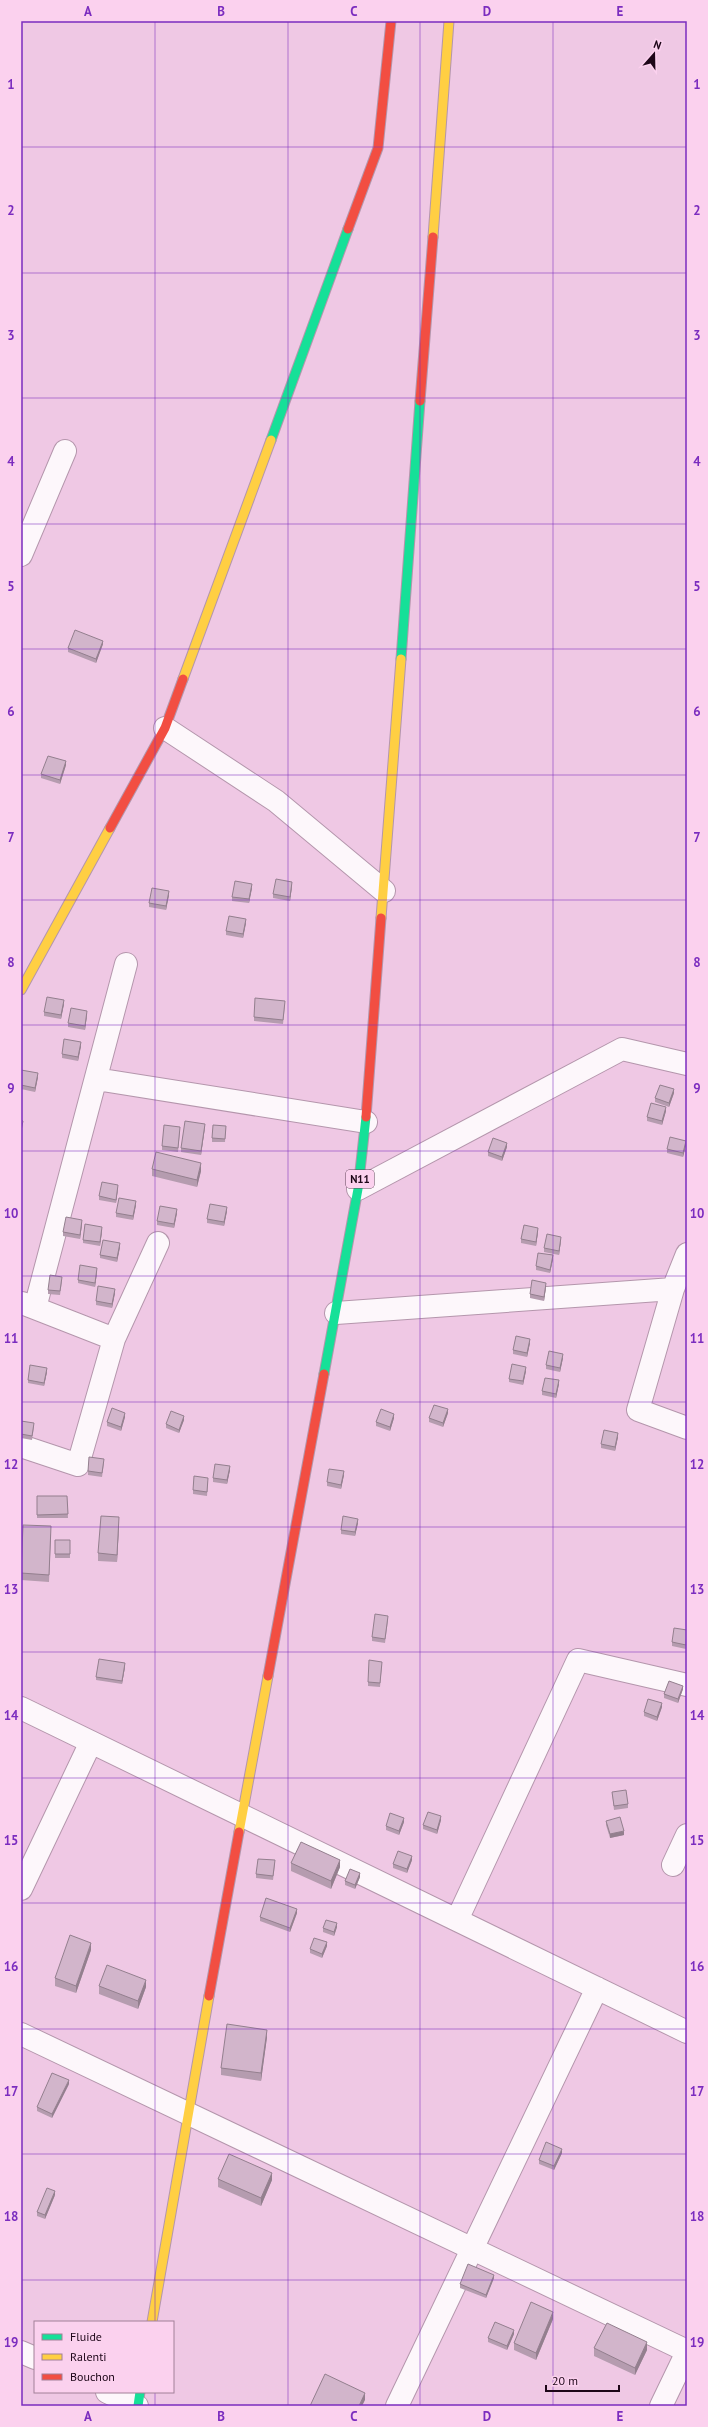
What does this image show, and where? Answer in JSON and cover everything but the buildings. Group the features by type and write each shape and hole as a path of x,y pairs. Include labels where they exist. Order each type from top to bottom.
{"main road":[{"path":"21,990 165,728 378,148 391,21"},
{"name":"N11","path":"152,2321 187,2113 358,1189 366,1122 384,891 449,21"},
{"path":"137,2406 140,2393"}],"street":[{"path":"21,555 65,451"},
{"path":"165,728 276,801 384,891"},
{"path":"114,1339 28,1305 96,1079 126,964"},
{"path":"358,1189 622,1049 687,1064"},
{"path":"96,1079 366,1122"},
{"path":"21,1446 78,1465 114,1339 158,1243"},
{"path":"687,1254 673,1289 638,1410 687,1428"},
{"path":"336,1313 673,1289"},
{"path":"457,1920 578,1660 687,1685"},
{"path":"21,1708 687,2032"},
{"path":"21,1889 91,1742"},
{"path":"674,1865 687,1835"},
{"path":"397,2406 597,1988"},
{"path":"21,2034 687,2352 661,2406"},
{"path":"21,2352 34,2358"},
{"path":"109,2393 137,2406"}],"traffic: fast":[{"path":"271,440 348,229"},
{"path":"401,659 420,401"},
{"path":"324,1374 358,1189 366,1117"},
{"path":"138,2406 140,2393"}],"traffic: slow":[{"path":"433,237 449,21"},
{"path":"183,679 271,440"},
{"path":"381,918 401,659"},
{"path":"21,990 110,828"},
{"path":"239,1832 268,1676"},
{"path":"152,2321 209,1996"}],"traffic: jam":[{"path":"348,229 378,148 391,21"},
{"path":"420,401 433,237"},
{"path":"110,828 165,728 183,679"},
{"path":"366,1117 381,918"},
{"path":"268,1676 324,1374"},
{"path":"209,1996 239,1832"}]}
